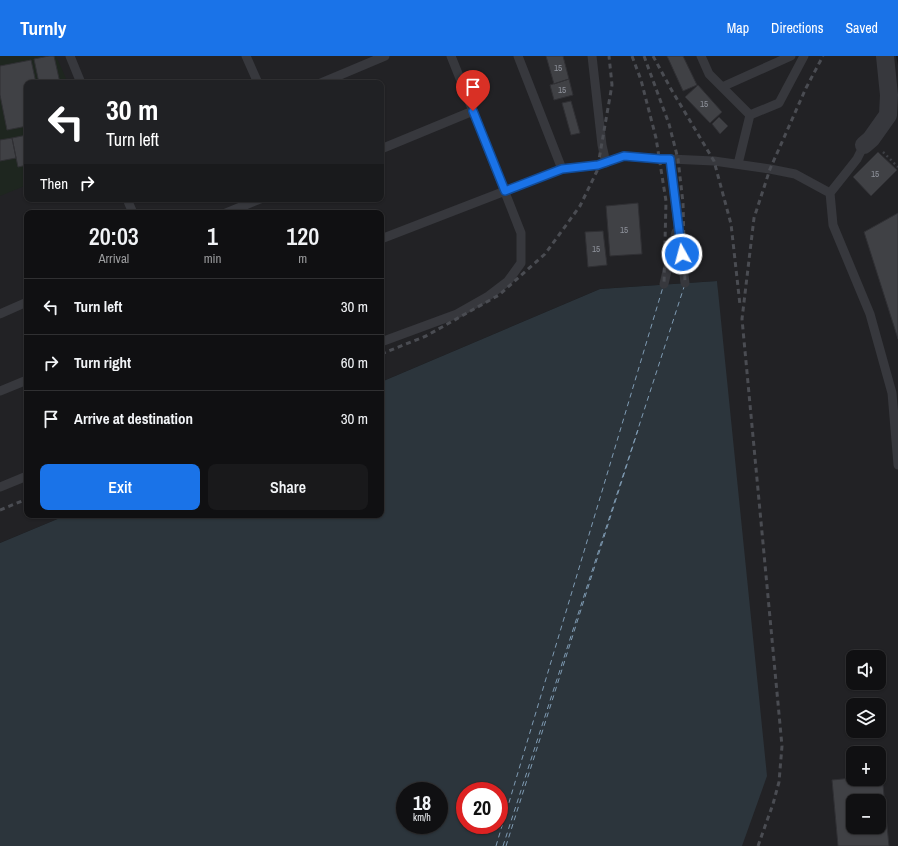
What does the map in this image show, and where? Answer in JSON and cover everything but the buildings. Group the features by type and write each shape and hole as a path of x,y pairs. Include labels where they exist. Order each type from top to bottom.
{"street":[{"path":"864,145 871,139 888,115 889,95 885,56"}],"lane":[{"path":"70,56 80,80"},
{"path":"246,56 257,80"},
{"path":"328,80 385,56"},
{"path":"384,341 457,314 487,297 508,281 521,263 521,233 451,56"},
{"path":"518,56 562,169"},
{"path":"592,56 602,145 606,163"},
{"path":"701,56 709,74 750,115"},
{"path":"722,87 791,56"},
{"path":"750,115 779,103 804,56"},
{"path":"384,148 473,111"},
{"path":"738,164 750,115"},
{"path":"864,145 857,159 830,193 833,225 870,314 892,393 898,465"},
{"path":"384,238 562,169 598,165 624,156 714,161 770,169 795,174 830,193"},
{"path":"670,159 685,283"},
{"path":"233,210 253,202"},
{"path":"664,284 678,224"},
{"path":"0,314 24,303"},
{"path":"0,391 24,381"},
{"path":"0,487 24,477"}],"shaded area":[{"path":"0,56 896,56 898,65 898,846 742,846 717,281 600,289 384,381 384,210 24,210 24,518 60,518 0,543"},
{"path":"0,56 56,56 67,80 24,80 24,186 0,196"},
{"path":"717,281 767,776 742,846 0,846 0,543 60,518 384,518 384,381 600,289"}],"ferry route":[{"path":"496,846 663,287"},
{"path":"503,846 684,287"},
{"path":"506,846 638,430"}],"railway":[{"path":"384,353 426,336 499,295 545,254 580,206 597,171 612,85 609,56"},
{"path":"632,56 641,80 656,138 666,201 664,284"},
{"path":"644,56 669,124 678,159 683,203 685,283"},
{"path":"653,56 714,161 731,224 740,305"},
{"path":"758,846 779,782 782,746 742,319 754,218 770,169 806,88 823,56"},
{"path":"0,510 24,500"}],"route":[{"path":"473,111 505,191 562,169 598,165 624,156 670,159 682,254"}]}
